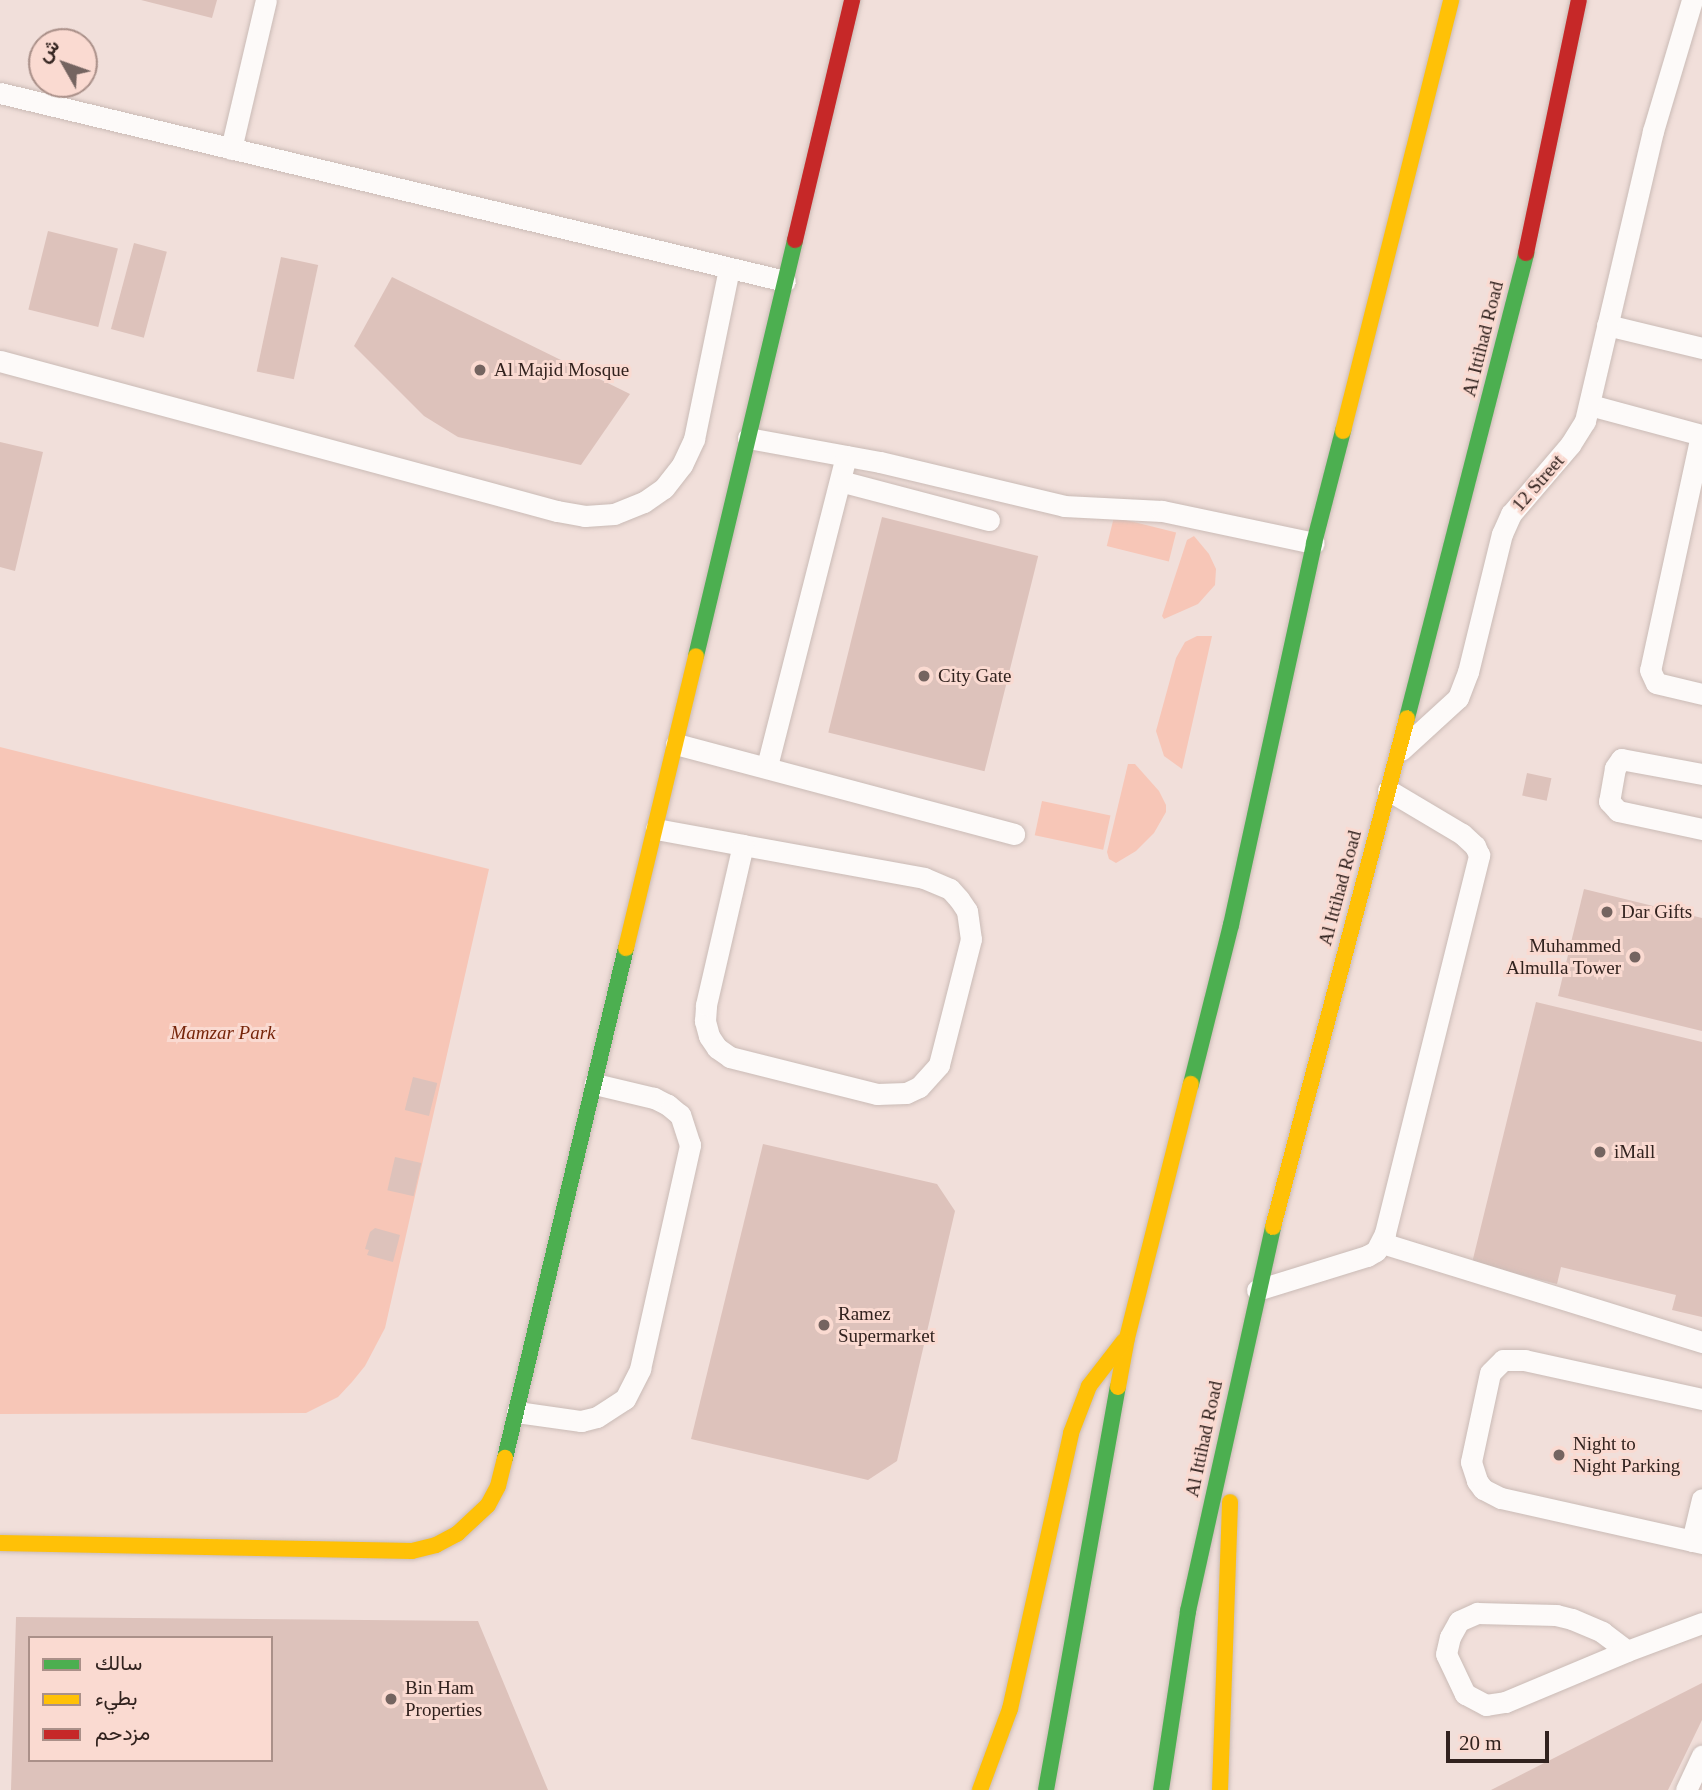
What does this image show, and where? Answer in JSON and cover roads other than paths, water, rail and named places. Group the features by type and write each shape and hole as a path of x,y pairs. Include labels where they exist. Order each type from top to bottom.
{"main road":[{"path":"0,1543 412,1551 436,1545 457,1534 488,1505 501,1477 517,1412 852,0"},
{"path":"1046,1790 1127,1338 1231,925 1314,542 1413,161 1451,0"},
{"name":"Al Ittihad Road","path":"1161,1790 1188,1611 1257,1290 1515,304 1579,0"},
{"path":"980,1790 1010,1709 1071,1433 1089,1386 1106,1360 1127,1338"},
{"path":"1220,1790 1234,1405"}],"lane":[{"path":"231,149 266,0"},
{"name":"12 Street","path":"1397,754 1458,698 1468,672 1502,534 1511,514 1570,445 1590,405 1653,131 1692,0"},
{"path":"0,93 785,281"},
{"path":"0,361 557,510 585,516 614,514 644,502 664,488 682,465 694,439 729,269"},
{"path":"1607,325 1702,348"},
{"path":"1590,405 1702,435 1650,670 1656,683 1702,694"},
{"path":"748,438 846,456 1074,508 1162,511 1314,542"},
{"path":"766,766 846,456"},
{"path":"840,481 989,520"},
{"path":"676,744 1014,834"},
{"path":"1702,774 1621,759 1615,768 1609,802 1618,811 1702,829"},
{"path":"1257,1290 1367,1256 1382,1243 1479,855 1475,846 1462,834 1388,790"},
{"path":"656,829 924,878 950,889 967,911 971,939 939,1065 919,1087 906,1093 877,1094 730,1057 717,1048 705,1021 706,1005 743,845"},
{"path":"517,1412 581,1421 597,1418 625,1399 640,1369 690,1145 680,1115 668,1105 654,1098 595,1084"},
{"path":"1382,1243 1702,1342"},
{"path":"1702,1399 1525,1360 1503,1360 1490,1373 1471,1462 1477,1481 1501,1498 1697,1542 1702,1499"},
{"path":"1627,1651 1602,1632 1564,1617 1478,1613 1467,1615 1459,1621 1450,1637 1446,1654 1465,1694 1476,1702 1495,1704 1702,1623"},
{"path":"1686,1790 1702,1755"}],"place":[{"name":"Al Majid Mosque","path":"480,370"},
{"name":"City Gate","path":"924,676"},
{"name":"Dar Gifts","path":"1607,912"},
{"name":"Muhammed Almulla Tower","path":"1635,957"},
{"name":"iMall","path":"1600,1152"},
{"name":"Ramez Supermarket","path":"824,1325"},
{"name":"Night to Night Parking","path":"1559,1455"},
{"name":"Bin Ham Properties","path":"391,1699"}],"park label":[{"name":"Mamzar Park","path":"223,1033"}]}
